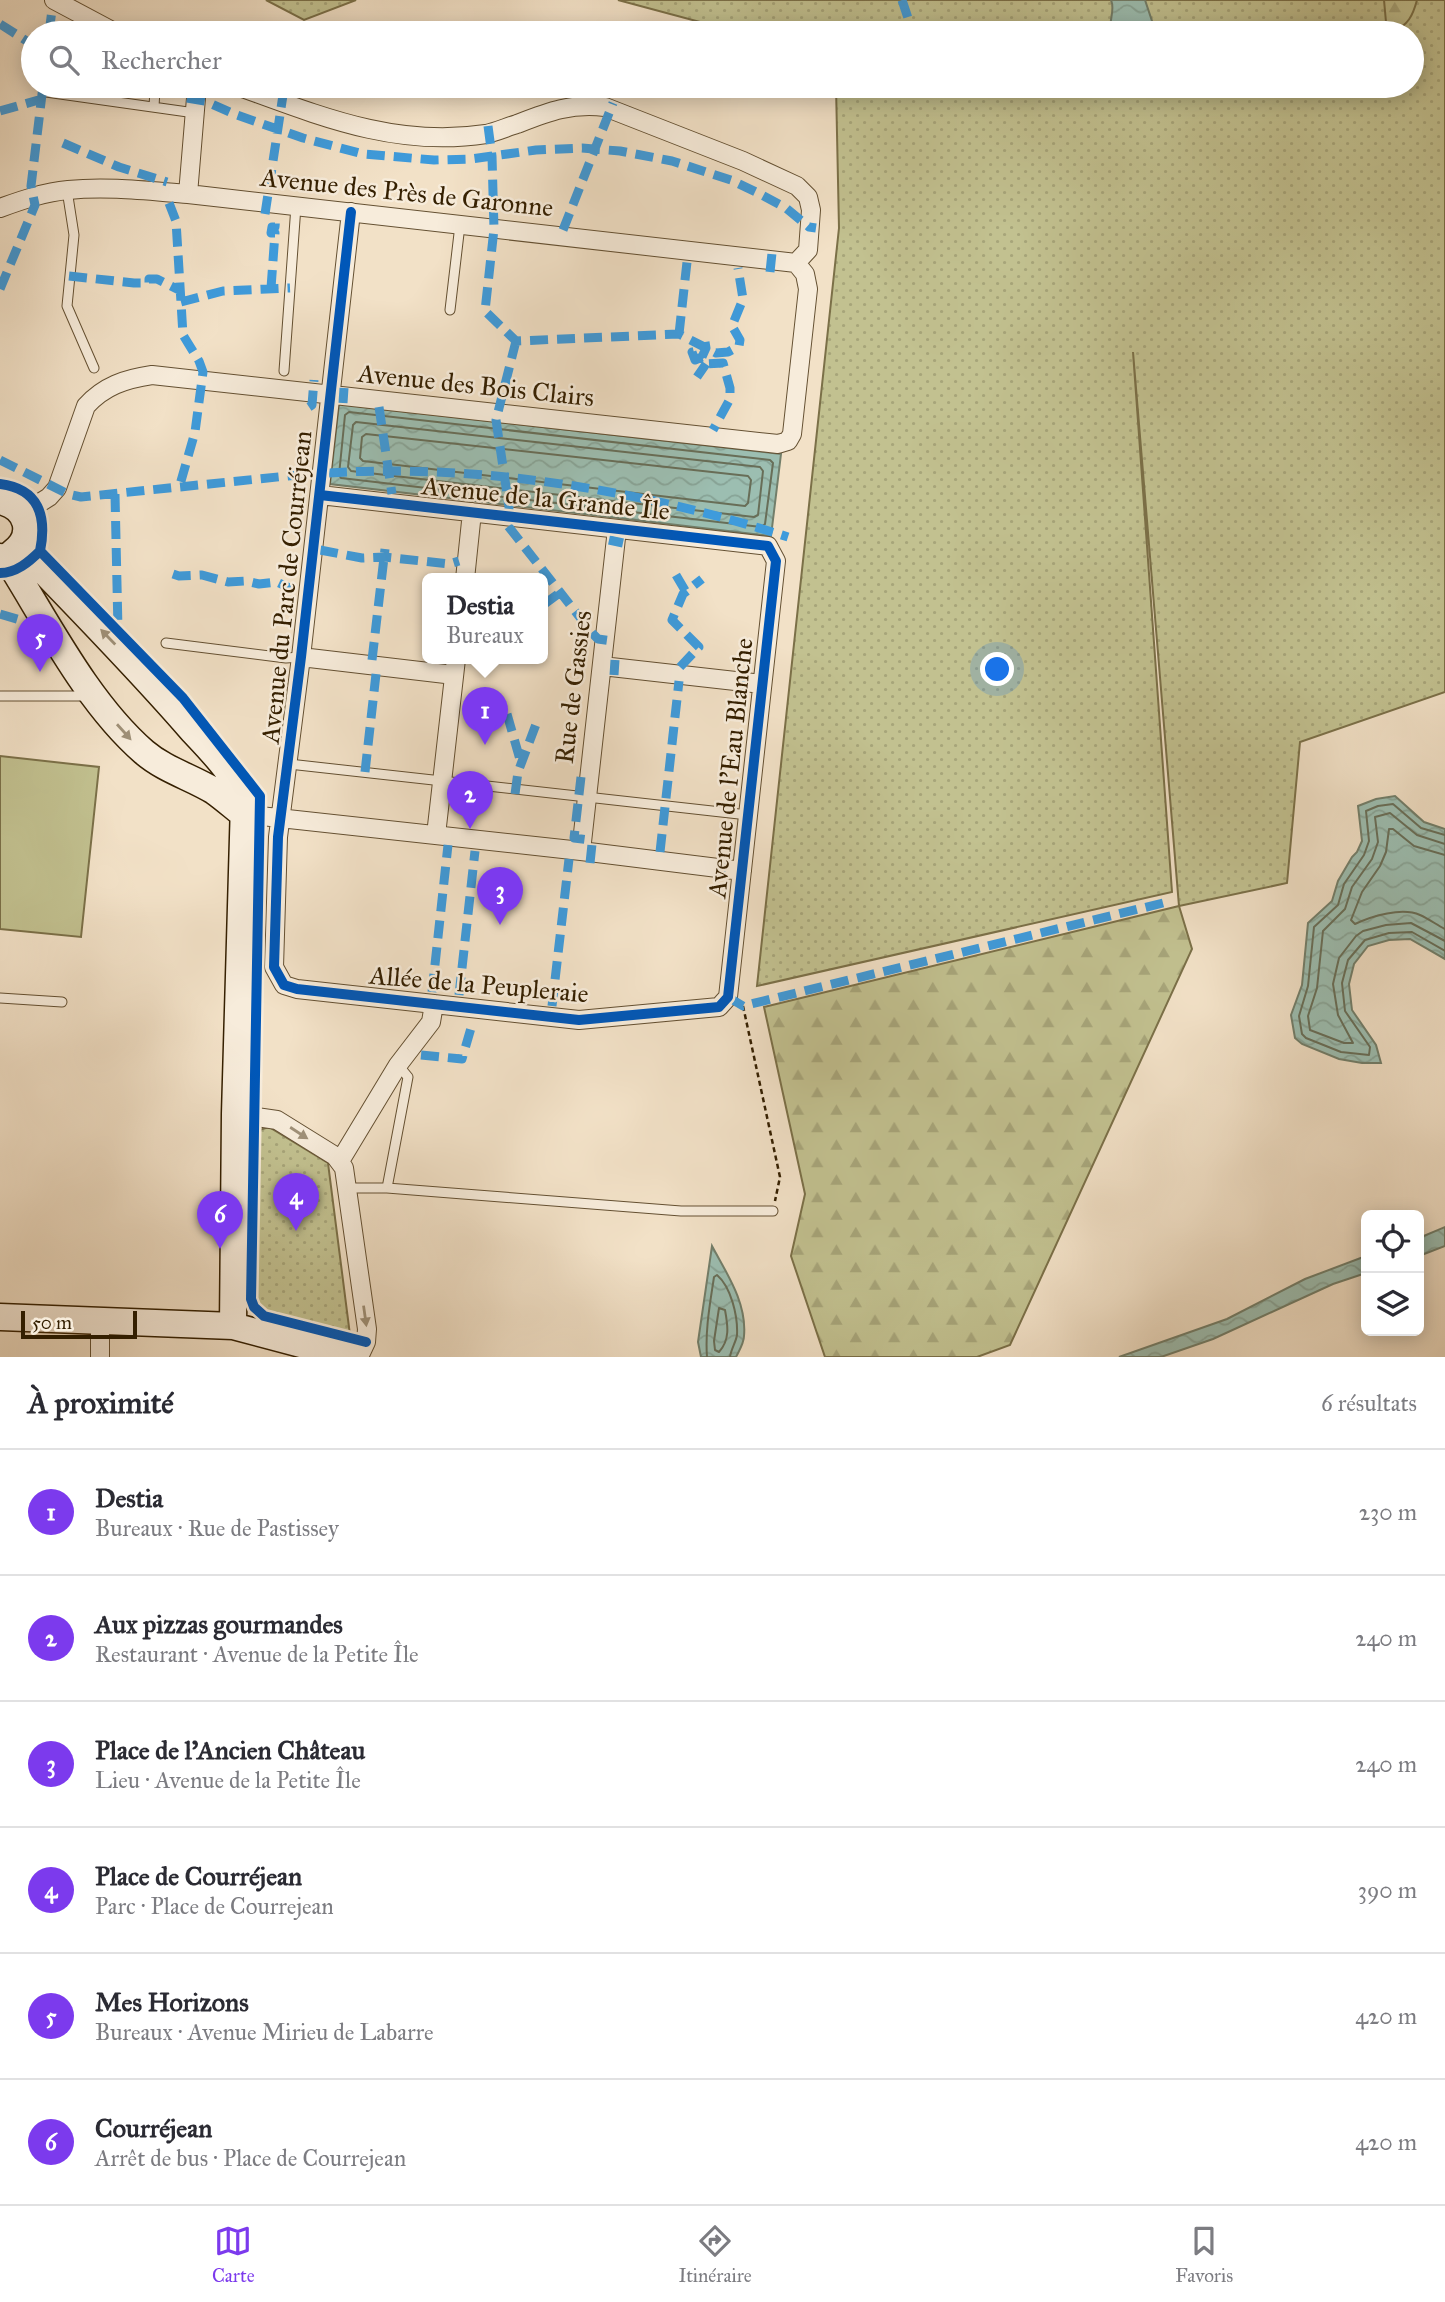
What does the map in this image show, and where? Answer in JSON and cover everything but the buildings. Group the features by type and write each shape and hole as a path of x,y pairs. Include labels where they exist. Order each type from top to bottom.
{"street":[{"path":"54,0 93,21"},
{"path":"188,194 196,98"},
{"path":"273,98 384,133 417,138 490,134 561,107 604,107 743,161 797,186 808,197 811,211 808,250 800,269"},
{"name":"Avenue des Près de Garonne","path":"0,208 67,190 121,189 188,194 460,225 800,269"},
{"name":"Avenue du Parc de Courréjean","path":"274,967 278,837 289,764 351,212"},
{"name":"Avenue des Bois Clairs","path":"11,508 49,497 57,488 86,407 95,396 111,385 152,375 778,444 788,441 792,434 808,289 800,269"},
{"name":"Avenue de la Grande Île","path":"320,495 768,546"},
{"path":"11,508 26,532 24,541 14,552 0,557 14,570 93,693 122,730 145,753 163,766 228,788"},
{"path":"466,573 472,512"},
{"name":"Rue de Gassies","path":"580,851 617,529"},
{"path":"24,541 32,559 148,679 228,788 243,814 235,1114 233,1326"},
{"name":"Avenue de l'Eau Blanche","path":"736,1001 742,871 776,561 768,546"},
{"path":"301,657 455,667 436,835"},
{"path":"602,666 762,684"},
{"path":"243,814 742,871"},
{"name":"Allée de la Peupleraie","path":"274,967 284,985 297,989 579,1020 701,1010 736,1001"},
{"path":"340,1161 398,1065 431,1022 434,1004"},
{"path":"235,1114 277,1119 340,1161 344,1168 367,1329 366,1342 359,1357"},
{"path":"0,1317 233,1326 350,1357"},
{"path":"100,1321 100,1357"}],"lane":[{"path":"89,98 195,113"},
{"path":"154,98 154,107"},
{"path":"67,190 74,235 67,306 94,368"},
{"path":"284,371 296,206"},
{"path":"450,310 460,225"},
{"path":"166,643 286,659 301,657"},
{"path":"0,696 81,696 93,693"},
{"path":"289,764 748,815"},
{"path":"0,998 62,1002"},
{"path":"387,1188 408,1077 398,1065"},
{"path":"347,1188 387,1188 681,1211 773,1211"}],"path":[{"path":"736,1001 780,1177 773,1211"}],"green space":[{"path":"266,0 356,0 304,20"},
{"path":"618,0 1445,0 1445,692 1300,742 1287,883 1179,906 1133,352 1172,892 757,986 839,228 836,98 1424,98 1424,21 696,21"},
{"path":"1384,0 1417,0 1407,21 1386,21"},
{"path":"0,756 99,767 81,937 0,929"},
{"path":"1179,906 1192,949 1010,1345 977,1357 825,1357 791,1256 805,1194 764,1007"},
{"path":"269,1127 328,1163 350,1335 274,1315 261,1309 255,1299 256,1131"}],"water":[{"path":"1111,0 1145,0 1152,21 1111,21 1113,8"},
{"path":"339,404 781,454 771,536 330,484"},
{"path":"1395,796 1424,822 1445,829 1445,959 1410,939 1389,940 1368,946 1354,964 1349,984 1352,1010 1376,1045 1381,1063 1362,1063 1339,1059 1302,1044 1295,1038 1291,1015 1302,985 1308,923 1332,901 1338,881 1362,841 1358,806"},
{"path":"1445,1227 1445,1246 1424,1254 1424,1236"},
{"path":"712,1246 735,1289 742,1312 744,1339 736,1357 701,1357 698,1342"},
{"path":"1361,1258 1361,1275 1333,1284 1213,1339 1161,1357 1119,1357 1227,1319 1305,1279"}],"marked path":[{"path":"902,0 909,21"},
{"path":"51,21 52,10"},
{"path":"0,24 21,37"},
{"path":"0,289 35,205 31,186 42,98"},
{"path":"187,98 205,101 303,138 363,154 434,160 471,159 536,150 582,148 620,151 672,161 731,180 786,208 809,227 816,228"},
{"path":"265,214 283,98"},
{"path":"0,111 42,99"},
{"path":"563,230 613,103"},
{"path":"488,126 492,156 494,229 485,311 516,341 679,334 716,353 728,352 739,346 740,340 732,326 743,299 738,268"},
{"path":"63,143 119,167 167,182"},
{"path":"169,203 176,221 183,335 203,372 195,432 179,488"},
{"path":"271,288 275,233 271,233 272,227 275,227 276,215"},
{"path":"770,272 772,253"},
{"path":"679,334 687,262"},
{"path":"69,276 134,283 149,283 149,279 157,279 181,291"},
{"path":"181,302 223,291 290,288"},
{"path":"516,341 496,420 509,507 508,526 545,573"},
{"path":"705,342 706,348 702,357 706,364 723,363 730,388 730,399 713,430"},
{"path":"702,357 695,360 692,352 703,352"},
{"path":"697,377 706,364"},
{"path":"309,407 312,405 314,380"},
{"path":"343,403 344,388"},
{"path":"379,407 392,494"},
{"path":"0,460 68,494 81,497 307,474"},
{"path":"329,473 444,472 562,484 677,506 788,537"},
{"path":"115,494 118,630"},
{"path":"609,540 623,543"},
{"path":"372,660 385,549"},
{"path":"320,550 362,558 385,557 449,564 459,561"},
{"path":"173,574 202,575 228,582 277,582 294,590"},
{"path":"676,575 686,592"},
{"path":"548,577 593,634 598,639 612,641"},
{"path":"680,667 699,647 672,620 683,594 702,579"},
{"path":"548,601 561,592"},
{"path":"0,614 37,625"},
{"path":"614,675 615,660"},
{"path":"365,772 376,674"},
{"path":"742,689 744,675"},
{"path":"660,852 679,681"},
{"path":"507,714 521,763"},
{"path":"515,794 518,772 538,719"},
{"path":"581,777 574,838 589,840"},
{"path":"590,863 592,844"},
{"path":"432,992 448,845"},
{"path":"459,995 475,851"},
{"path":"552,1006 569,859"},
{"path":"720,878 722,860"},
{"path":"728,997 743,1006 1163,903"},
{"path":"421,1055 462,1059 473,1021"}],"cycle path":[{"path":"320,495 768,546 776,561 728,997 719,1007 579,1020 297,989 284,985 274,967 278,837 351,212"},
{"path":"0,484 13,487 32,498 41,516 42,526 40,551 17,569 0,573"},
{"path":"40,551 183,698 260,796 251,1299 254,1307 264,1316 366,1342"}],"place":[{"name":"Mes Horizons","path":"40,672"},
{"name":"Destia","path":"485,745"},
{"name":"Aux pizzas gourmandes","path":"470,829"},
{"name":"Place de l'Ancien Château","path":"500,925"},
{"name":"Place de Courréjean","path":"296,1231"},
{"name":"Courréjean","path":"220,1249"}]}
